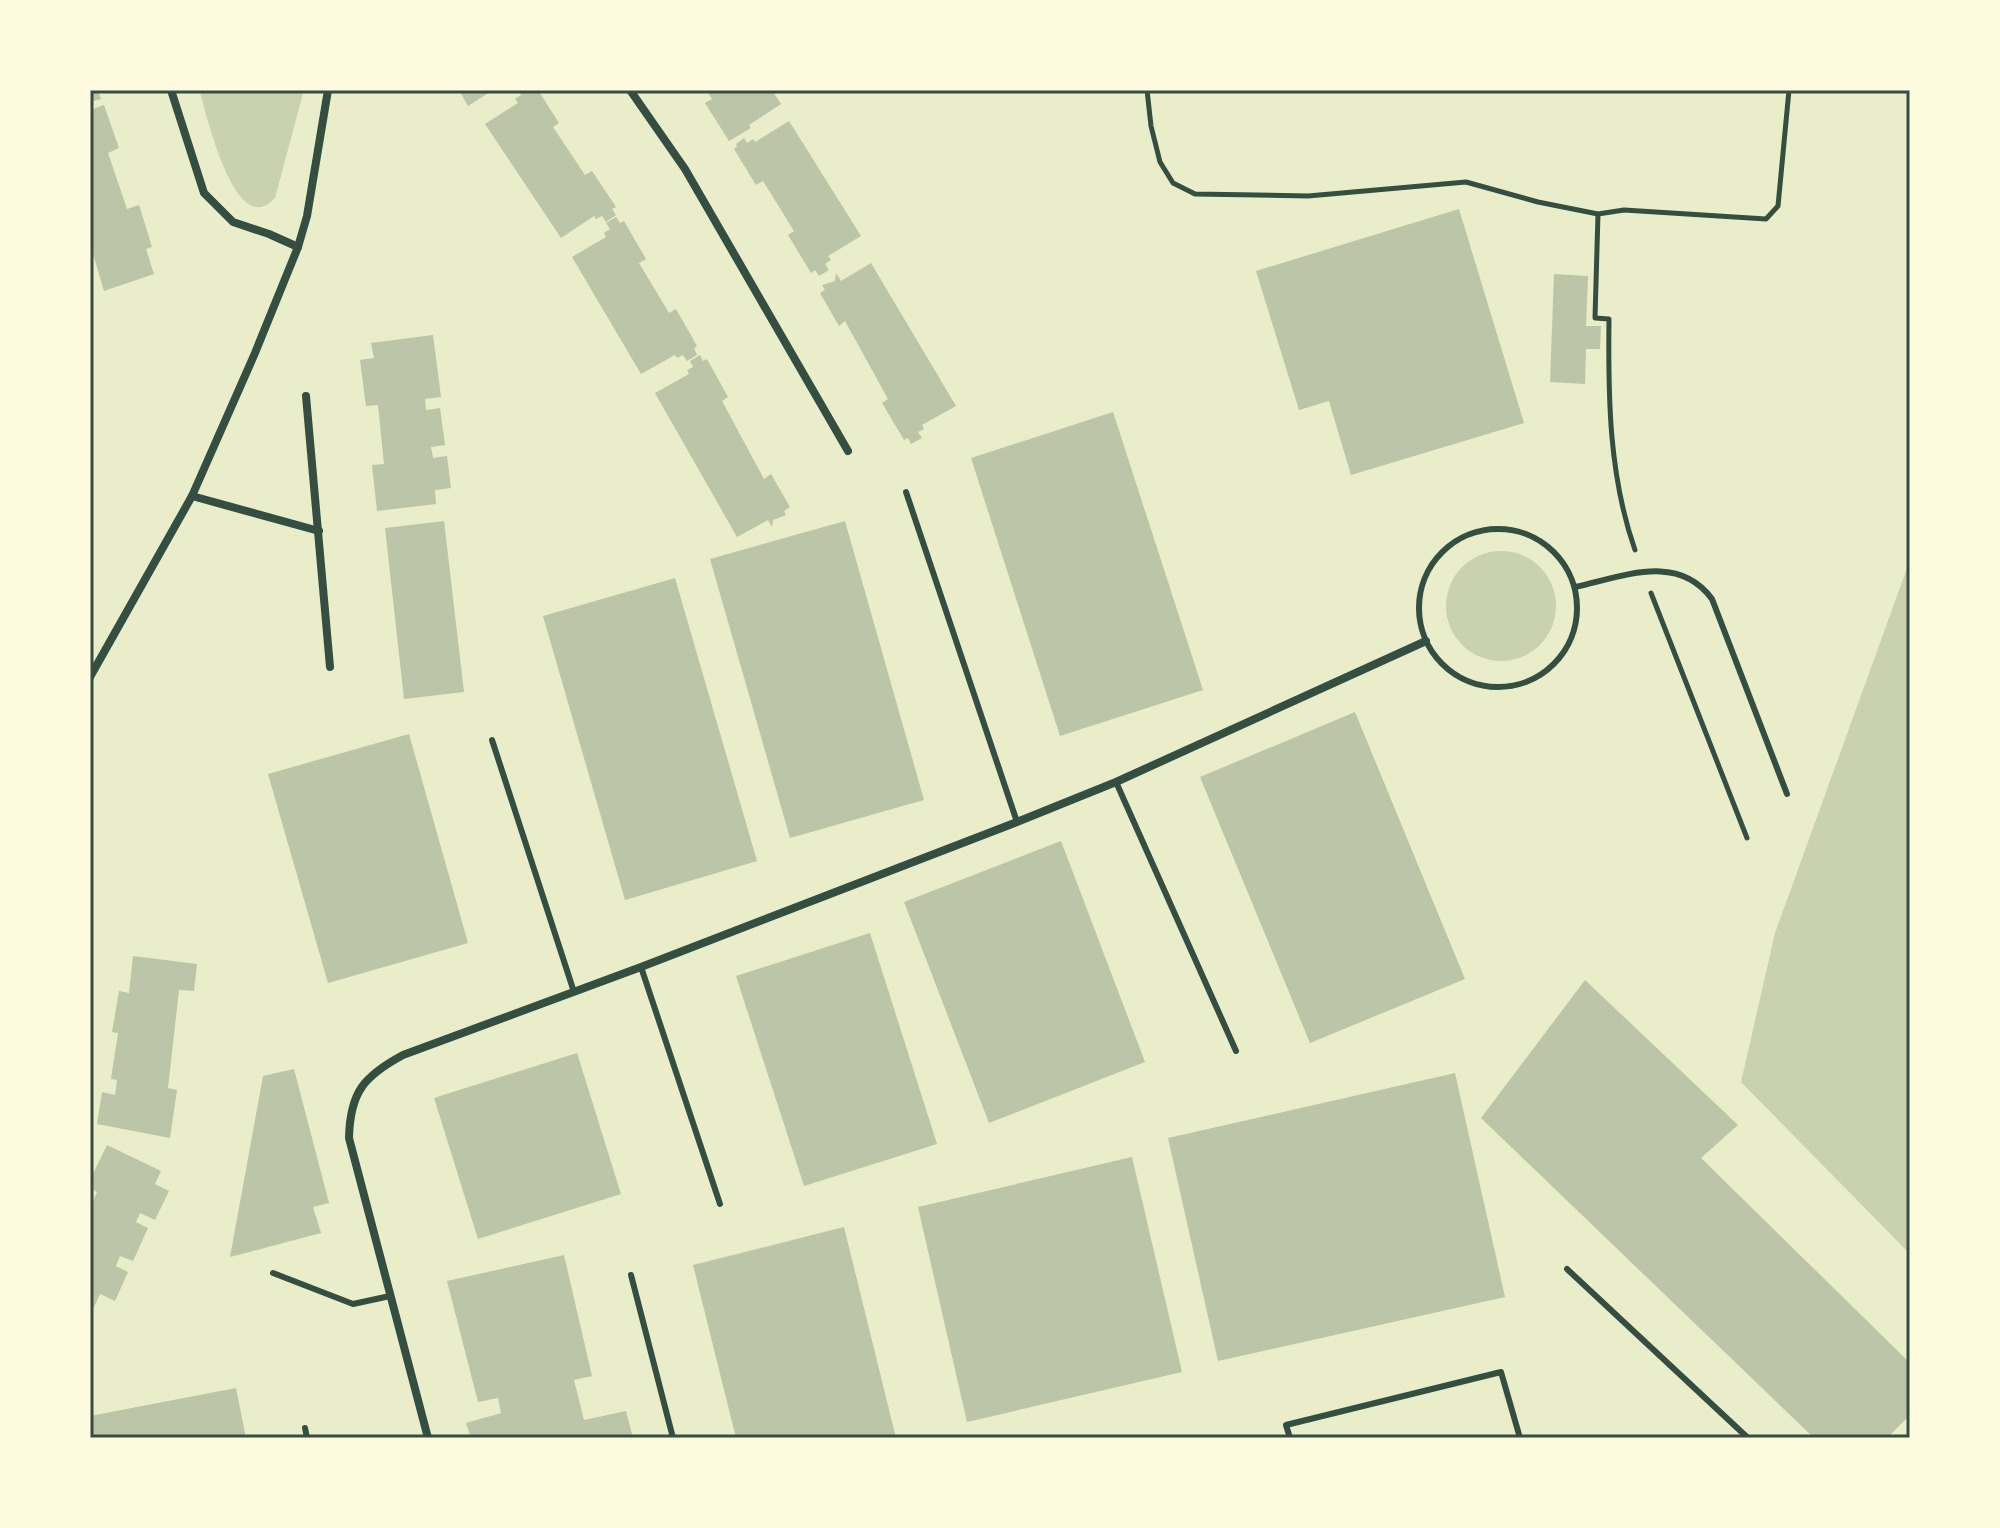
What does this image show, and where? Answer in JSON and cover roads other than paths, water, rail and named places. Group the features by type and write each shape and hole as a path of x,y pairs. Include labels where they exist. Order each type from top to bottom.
{"street":[{"path":"171,90 204,193 233,222 298,247"},
{"path":"90,677 192,496 298,247 315,181 328,90"},
{"path":"630,90 685,169 848,451"},
{"path":"306,396 330,667"},
{"path":"192,496 319,531"},
{"path":"428,1438 349,1138 350,1112 368,1078 403,1055 641,967 1116,782 1426,641"}],"lane":[{"path":"906,492 1017,822"},
{"path":"1497,528 1523,532 1546,544 1564,563 1575,587 1578,613 1571,638 1558,661 1537,677 1513,686 1487,686 1462,678 1441,663 1426,641 1420,616 1421,589 1431,565 1448,546 1471,533 1497,528"},
{"path":"1575,587 1643,572 1676,572 1695,580 1712,599 1787,794"},
{"path":"492,740 574,992"},
{"path":"1116,782 1236,1051"},
{"path":"641,967 720,1204"},
{"path":"1567,1269 1748,1438"},
{"path":"273,1273 353,1304 390,1296"},
{"path":"631,1275 673,1438"},
{"path":"1290,1438 1286,1425 1501,1372 1520,1438"},
{"path":"305,1428 307,1438"}]}
